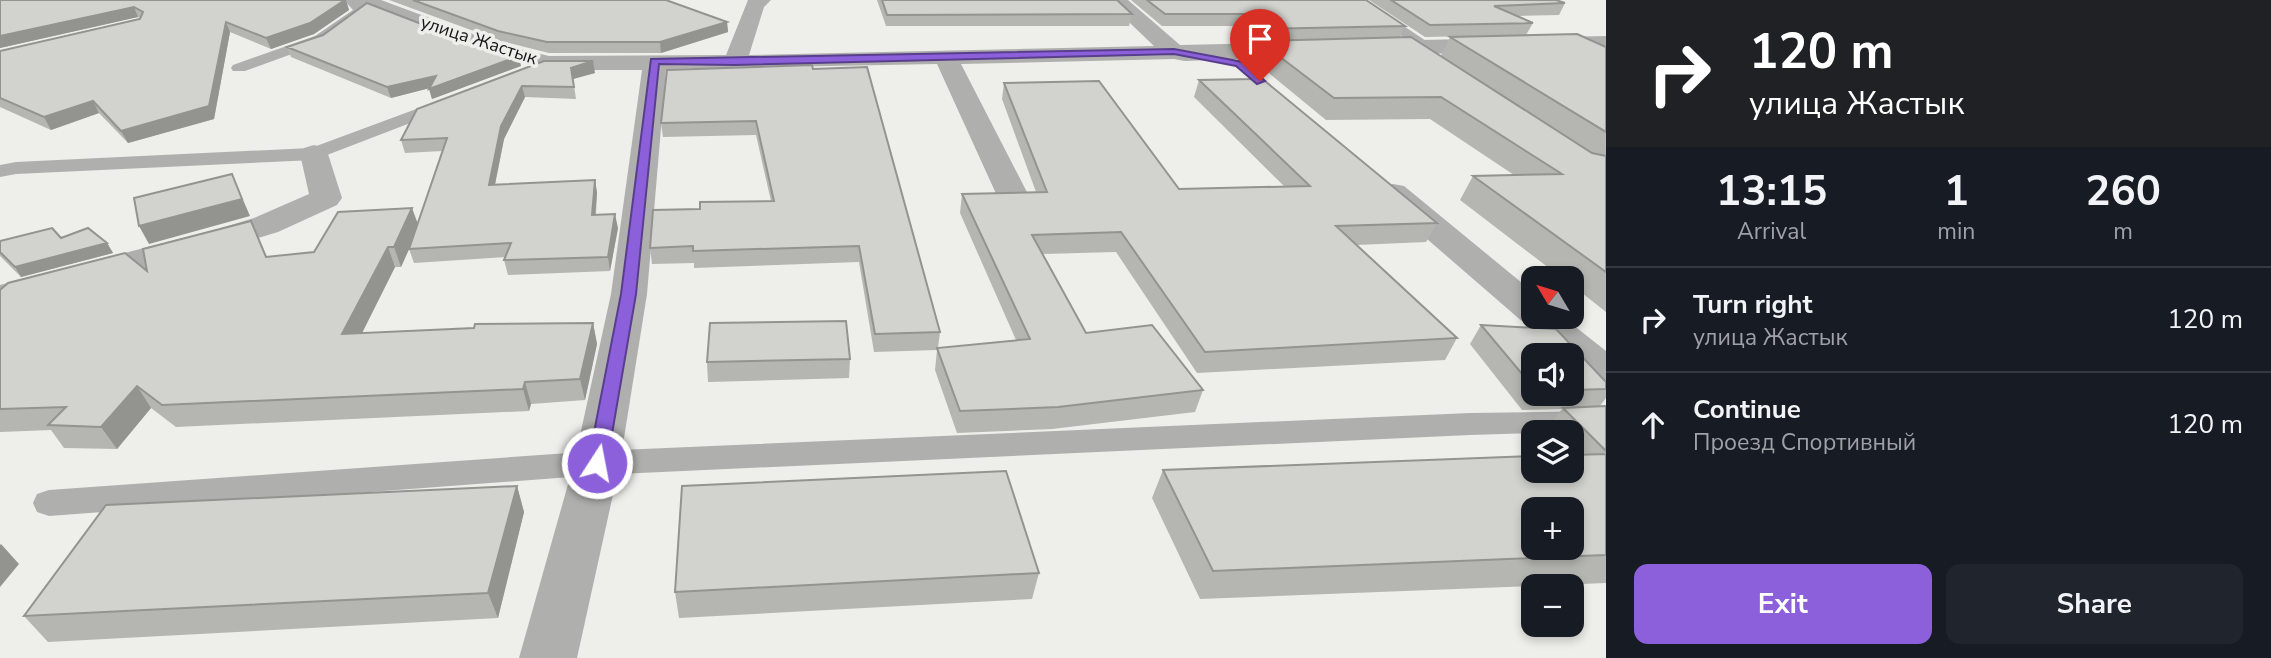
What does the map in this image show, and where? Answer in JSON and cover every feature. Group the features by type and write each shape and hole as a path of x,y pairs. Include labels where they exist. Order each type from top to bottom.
{"street":[{"name":"улица Жастык","path":"363,0 492,49 549,63 734,62 1606,43"},
{"path":"734,62 744,32 753,20 754,5 761,0"},
{"path":"1116,0 1174,52 1239,64 1250,73"},
{"path":"1417,47 1441,70"},
{"path":"945,56 1014,198"},
{"path":"548,658 597,463 629,294 655,61"},
{"path":"0,296 230,236 326,198 314,154"},
{"path":"1376,178 1521,301"},
{"path":"1554,329 1606,372"}],"lane":[{"path":"239,68 320,38 361,11 351,0"},
{"path":"1356,0 1417,47"},
{"path":"512,77 549,63"},
{"path":"0,171 16,168 314,154 462,96"},
{"path":"49,503 597,463 1470,424 1606,421"}],"building":[{"path":"0,0 345,0 310,23 266,38 226,22 209,106 121,131 93,101 44,117 0,98 0,51 140,19 143,12 134,7 0,36"},
{"path":"413,0 666,0 727,22 660,42 547,42 498,31"},
{"path":"882,0 1117,0 1132,14 887,15"},
{"path":"1147,0 1366,0 1405,26 1252,29 1252,14 1165,14"},
{"path":"1391,0 1556,0 1565,3 1494,6 1533,23 1430,25"},
{"path":"367,3 481,47 519,56 429,89 436,76 387,87 287,47 323,35"},
{"path":"1577,34 1606,47 1606,132 1450,37"},
{"path":"1411,37 1592,153 1606,156 1606,272 1473,176 1562,174 1441,97 1334,98 1259,41"},
{"path":"544,61 593,61 571,68 574,87 522,86 501,126 489,185 595,180 592,215 615,214 608,257 504,260 511,243 409,249 447,138 401,140 417,109"},
{"path":"812,65 813,69 867,67 940,332 875,334 859,246 693,251 693,246 650,248 653,210 700,209 700,202 774,201 756,121 661,123 667,70"},
{"path":"1254,72 1437,223 1336,226 1457,338 1205,352 1121,232 1032,235 1086,333 1152,325 1203,390 1058,407 960,411 937,348 1030,339 962,194 1047,192 1004,83 1099,81 1179,189 1310,186 1199,80 1254,79"},
{"path":"232,174 242,199 139,226 134,198"},
{"path":"412,208 394,247 388,247 342,334 474,328 475,324 593,323 580,379 525,382 523,389 162,405 137,386 101,427 48,425 66,407 0,409 0,290 8,283 125,253 147,271 143,249 251,221 266,257 314,252 338,212"},
{"path":"52,228 61,238 88,228 107,243 15,267 0,252 0,241"},
{"path":"846,321 850,359 707,362 710,323"},
{"path":"1481,325 1556,329 1569,343 1521,343 1521,373"},
{"path":"1584,359 1606,382 1606,389 1584,390"},
{"path":"1606,406 1606,451 1584,429 1584,420 1575,420 1563,408"},
{"path":"1606,454 1606,555 1584,556 1584,497 1521,497 1521,558 1213,571 1163,470 1521,456 1521,483 1584,483 1584,455"},
{"path":"1006,471 1039,573 675,592 682,486"},
{"path":"517,486 488,593 24,616 106,505"}],"route":[{"path":"597,463 629,294 655,61 734,62 1174,52 1239,64 1260,81"}]}
